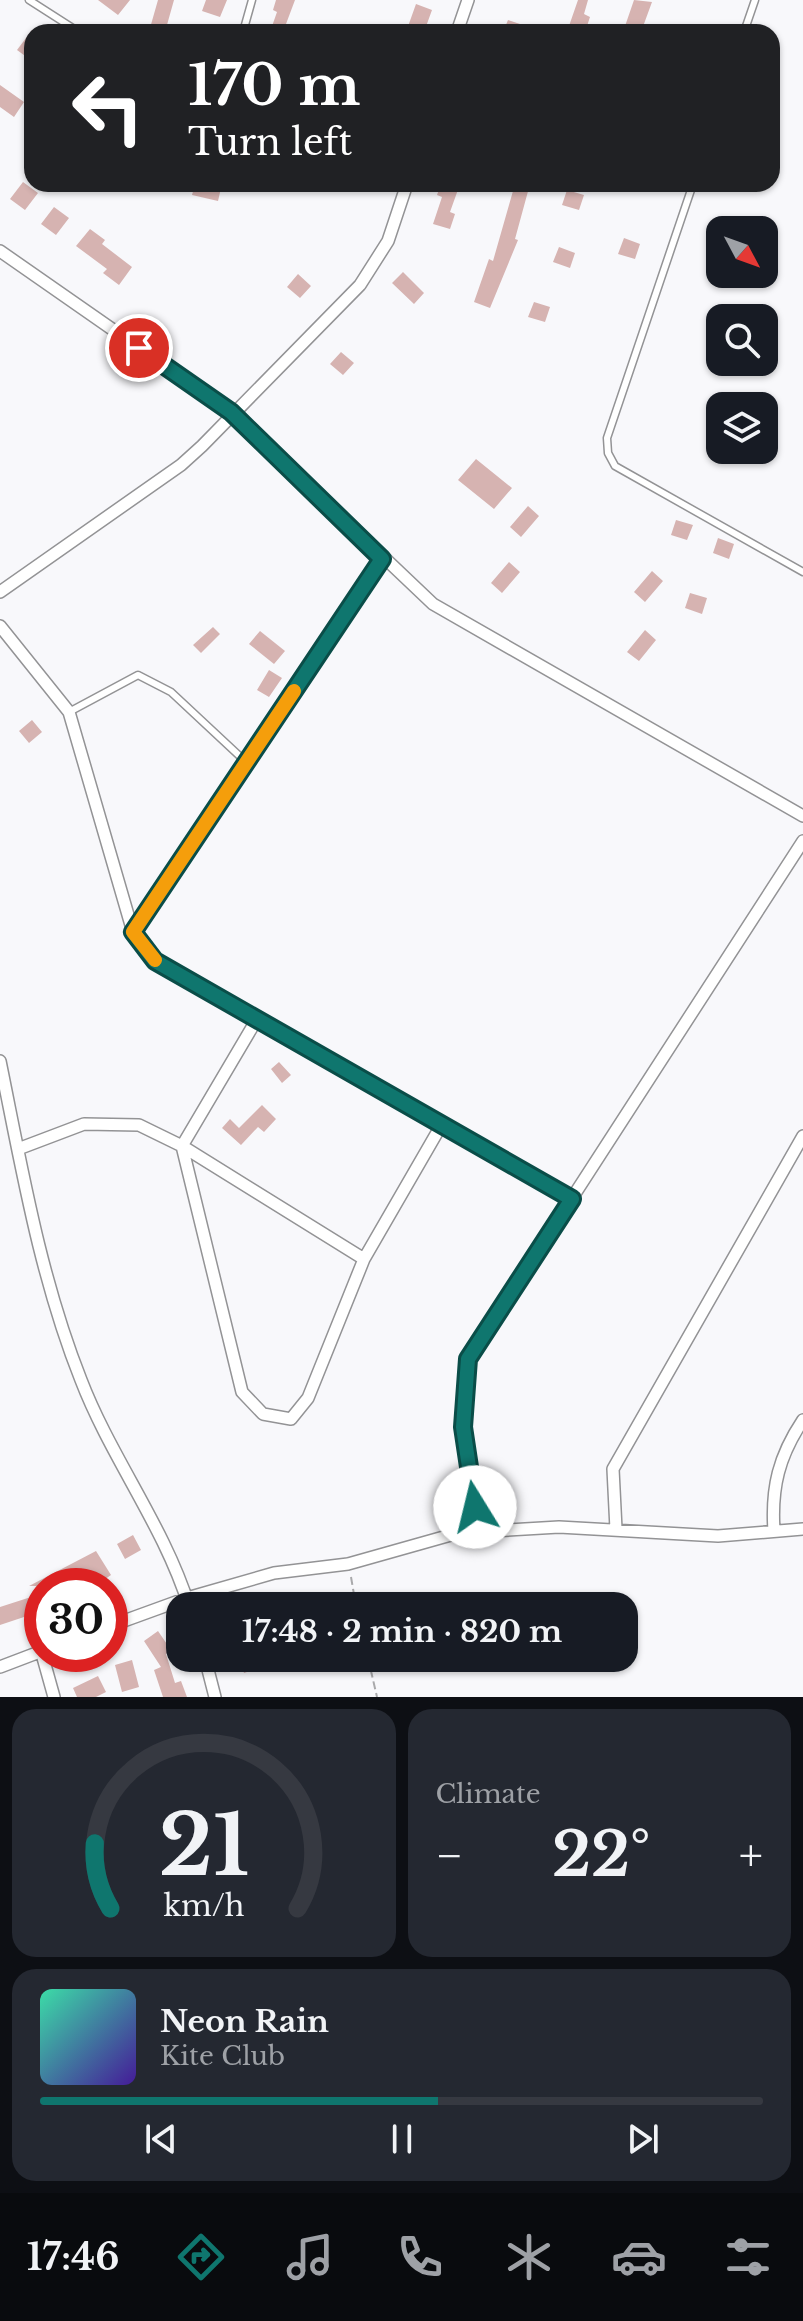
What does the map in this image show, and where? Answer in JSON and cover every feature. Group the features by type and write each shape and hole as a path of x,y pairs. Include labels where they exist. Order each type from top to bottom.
{"street":[{"path":"460,24 468,0"},
{"path":"0,592 181,465 360,285 388,241 404,192"},
{"path":"0,251 231,412 382,559 433,604 803,816"},
{"path":"0,626 69,712 133,932 155,961 572,1199"},
{"path":"479,1533 463,1427 468,1359 803,841"},
{"path":"257,1019 182,1146 242,1392 263,1414 291,1419 308,1398 364,1259 442,1124"},
{"path":"0,1061 44,1275 81,1382 176,1568 184,1592"},
{"path":"18,1149 84,1124 139,1125 182,1146 364,1259"},
{"path":"616,1529 613,1469 803,1136"},
{"path":"774,1531 772,1506 783,1451 803,1420"},
{"path":"218,1592 274,1573 348,1564 458,1533 559,1527 718,1536 803,1529"},
{"path":"128,1620 166,1609"},
{"path":"0,1667 24,1658"},
{"path":"47,1672 54,1697"},
{"path":"209,1672 215,1697"}],"lane":[{"path":"29,0 66,24"},
{"path":"245,24 252,0"},
{"path":"747,24 755,0"},
{"path":"690,192 607,438 608,453 615,466 803,572"},
{"path":"133,932 382,559"},
{"path":"69,712 138,675 171,692 246,762"}],"path":[{"path":"348,1564 353,1592"},
{"path":"371,1672 377,1697"}],"building":[{"path":"98,0 130,0 118,15"},
{"path":"158,0 174,0 167,24 151,24"},
{"path":"206,0 227,0 220,17 202,11"},
{"path":"276,0 295,0 286,24 273,24 277,12 273,10"},
{"path":"578,0 588,0 584,14 590,17 588,24 570,24"},
{"path":"634,0 652,2 644,24 626,24"},
{"path":"416,4 432,10 427,24 409,24"},
{"path":"24,41 24,55 17,50"},
{"path":"0,85 24,102 14,117 0,107"},
{"path":"23,182 24,192 38,193 25,210 10,199"},
{"path":"193,192 220,192 218,201 192,195"},
{"path":"438,192 457,192 450,212 455,214 450,229 433,224 442,197 437,195"},
{"path":"513,192 528,192 515,239 518,240 490,308 474,302 489,259 493,261"},
{"path":"566,192 584,195 579,210 562,205"},
{"path":"54,207 69,218 56,235 41,224"},
{"path":"90,229 105,240 102,244 132,267 119,285 103,273 107,269 76,246"},
{"path":"624,238 640,244 635,259 618,254"},
{"path":"559,247 575,253 570,268 553,262"},
{"path":"403,272 424,293 414,304 392,283"},
{"path":"298,274 311,286 300,298 287,287"},
{"path":"534,302 550,307 545,322 528,317"},
{"path":"341,352 354,363 343,375 330,364"},
{"path":"476,459 512,488 494,509 458,480"},
{"path":"528,506 539,516 521,537 510,527"},
{"path":"676,520 693,525 687,540 671,535"},
{"path":"718,538 734,544 729,559 713,553"},
{"path":"509,562 520,572 502,593 491,583"},
{"path":"652,571 663,581 645,602 634,592"},
{"path":"690,593 707,598 702,614 685,608"},
{"path":"213,627 220,634 201,653 193,645"},
{"path":"645,630 656,640 639,661 627,652"},
{"path":"260,631 285,651 274,664 249,644"},
{"path":"269,670 282,678 269,697 257,690"},
{"path":"32,720 42,732 29,743 19,731"},
{"path":"279,1062 291,1075 282,1083 271,1069"},
{"path":"262,1105 276,1119 264,1132 258,1127 241,1145 222,1128 230,1119 239,1128"},
{"path":"133,1535 141,1550 125,1559 117,1544"},
{"path":"96,1551 107,1568 63,1568"},
{"path":"24,1599 24,1617 0,1625 0,1607"},
{"path":"158,1631 166,1643 166,1672 172,1672 175,1683 181,1681 187,1697 163,1697 154,1670 161,1667 144,1641"},
{"path":"132,1660 139,1687 122,1692 117,1672 128,1672 128,1661"},
{"path":"98,1676 106,1692 96,1697 77,1697 73,1688"}],"slow traffic":[{"path":"155,960 133,932 294,691"}],"route":[{"path":"139,348 231,412 382,559 133,932 155,961 572,1199 468,1359 463,1427 475,1507"}]}
